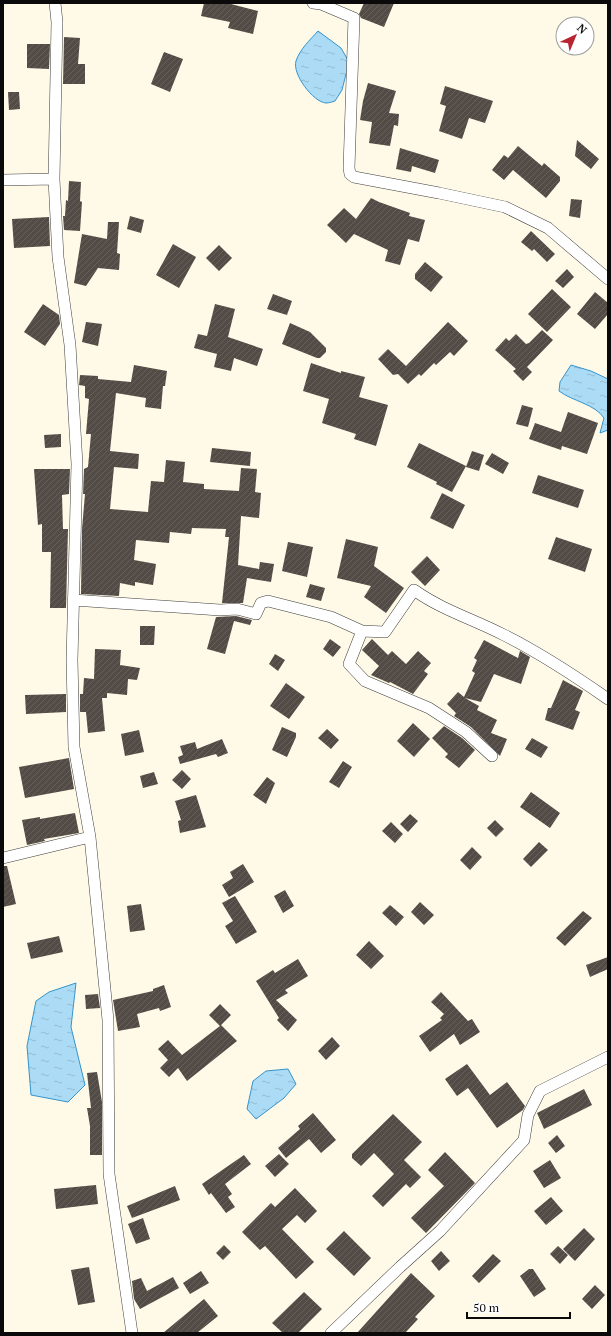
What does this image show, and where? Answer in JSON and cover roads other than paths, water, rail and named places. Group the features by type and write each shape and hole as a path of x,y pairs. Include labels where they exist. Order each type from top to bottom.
{"street":[{"path":"55,3 57,22 54,179 58,257 70,345 77,464 72,660 74,747 90,837 108,1020 109,1174 132,1333"},
{"path":"313,3 321,4 354,18 350,174 354,177 439,193 505,208 548,228 608,279"},
{"path":"3,180 54,179"},
{"path":"73,600 220,610 237,609 256,614 262,603 268,601 331,616 362,631 385,632 414,590 431,603 504,635 577,677 608,699"},
{"path":"362,631 349,664 365,681 429,708 466,732 492,756"},
{"path":"3,858 90,837"},
{"path":"331,1333 440,1231 524,1140 528,1115 540,1091 608,1057"}],"water":[{"path":"318,31 341,48 349,62 342,90 335,101 328,103 315,98 310,93 300,80 296,66 296,61 300,53"},
{"path":"571,365 591,371 608,379 608,430 600,433 604,418 595,409 559,391 560,382"},
{"path":"76,983 71,1027 85,1085 68,1102 31,1095 27,1046 36,1001 49,992"},
{"path":"288,1069 296,1084 284,1098 256,1119 247,1109 253,1081 266,1071"}]}
